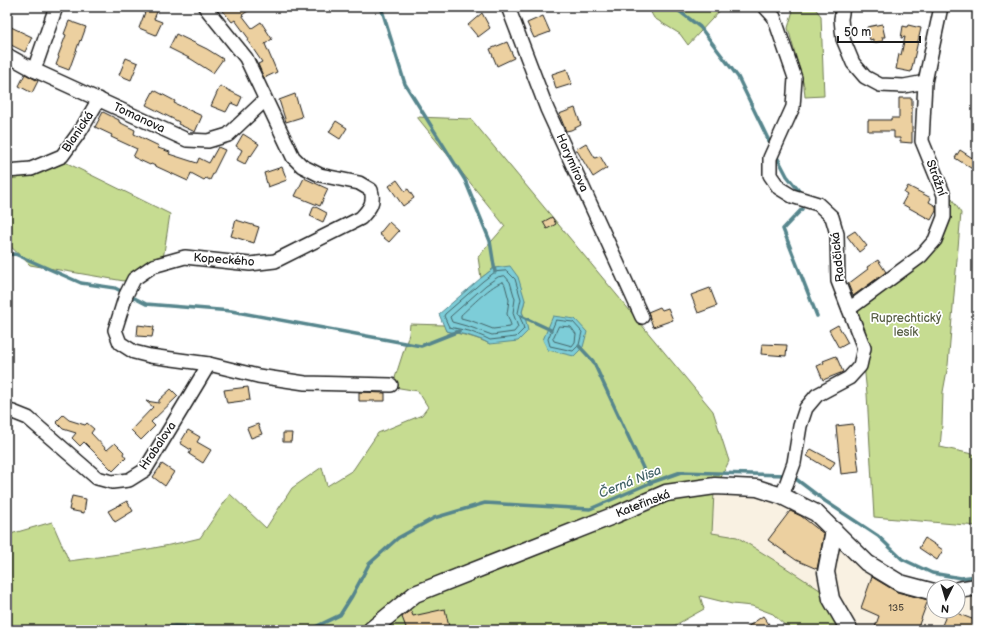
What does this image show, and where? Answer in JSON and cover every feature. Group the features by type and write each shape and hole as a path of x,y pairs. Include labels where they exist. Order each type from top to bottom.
{"street":[{"path":"34,70 56,7"},
{"name":"Kopeckého","path":"205,7 246,58 293,158 302,166 320,175 359,183 371,190 373,198 370,208 361,218 275,261 250,264 185,257 153,266 134,279 126,295 115,330 120,343 134,352 150,356 209,364 258,376 305,383 391,385"},
{"name":"Horymírova","path":"508,7 548,109 642,317"},
{"name":"Radčická","path":"765,7 774,17 795,78 793,107 770,158 770,175 778,188 792,196 818,204 832,217 837,234 838,281 864,348 860,366 849,378 817,395 806,408 800,426 794,463 784,490"},
{"path":"843,7 841,18 843,40 853,63 865,77 880,85 904,86 925,82"},
{"name":"Strážní","path":"849,309 921,256 935,240 944,217 944,195 922,141 925,82 941,7"},
{"name":"Tomanova","path":"7,54 34,70 187,140 208,141 228,135 265,100"},
{"name":"Blanická","path":"7,170 31,169 62,156 81,130 99,99"},
{"name":"Hrabalova","path":"7,411 28,418 98,478 112,482 129,480 145,470 209,364"},
{"name":"Kateřinská","path":"371,630 415,594 615,515 666,493 715,486 784,490 816,513 867,563 900,583 926,590"},
{"path":"834,530 826,572 831,599 849,630"},
{"path":"966,589 977,588"}],"shaded area":[{"path":"714,492 772,496 817,520 850,557 872,577 926,598 926,619 966,619 966,597 977,594 977,630 855,630 712,533"}],"green space":[{"path":"648,7 723,7 688,45 680,34 654,18"},
{"path":"794,7 814,7 821,16 824,96 805,97 804,86 788,28"},
{"path":"417,117 471,119 713,411 729,461 714,492 712,533 737,537 823,592 842,630 790,630 773,614 752,606 732,604 700,596 704,609 667,630 7,630 7,535 52,522 69,561 151,549 200,538 230,494 266,528 292,488 322,467 327,486 353,470 378,433 422,415 428,407 418,391 388,386 394,381 409,334 410,324 444,325 446,331 474,338 490,344 526,321 522,312 525,300 494,268 481,278 478,257 505,226"},
{"path":"63,161 170,214 163,259 142,266 124,281 30,265 7,243 7,172"},
{"name":"Ruprechtický lesík","path":"943,185 961,213 948,365 943,392 940,447 977,455 977,526 874,517 867,394 858,306 948,225"}],"water":[{"path":"510,266 518,277 525,300 522,312 528,331 518,341 490,344 467,335 446,331 439,314 494,268"},
{"path":"553,316 575,319 587,332 583,347 574,356 548,350 543,340"}],"building":[{"path":"147,7 159,7 154,19 162,22 156,35 139,28"},
{"path":"228,7 254,7 242,15 252,28 261,22 272,39 265,44 277,72 264,78 258,64 262,62 247,40 249,39 235,20 232,22 223,11"},
{"path":"482,13 490,28 478,37 468,25"},
{"path":"543,16 550,32 534,38 527,23"},
{"path":"69,21 86,27 69,70 56,65"},
{"path":"882,24 885,37 882,37 883,41 873,43 873,39 870,40 867,27"},
{"path":"908,25 921,28 911,72 896,69 905,37 901,38 903,26 907,27"},
{"path":"11,27 32,37 25,52 7,43 7,35"},
{"path":"176,34 207,49 223,59 213,73 191,59 169,48"},
{"path":"507,42 514,58 497,66 490,49"},
{"path":"126,58 138,63 131,80 119,75"},
{"path":"567,69 572,84 556,89 552,74"},
{"path":"25,74 38,81 32,93 19,86"},
{"path":"220,86 242,97 238,106 231,103 226,112 211,106"},
{"path":"154,90 175,101 174,103 202,116 195,132 146,105"},
{"path":"295,94 302,117 286,122 279,100"},
{"path":"899,98 912,98 912,143 900,142 900,138 894,138 894,131 868,131 868,120 891,120 891,118 899,118"},
{"path":"575,108 581,125 566,131 559,114"},
{"path":"103,112 135,130 134,134 159,146 158,148 170,152 169,154 197,163 199,158 209,163 218,147 225,150 210,180 206,178 204,180 191,173 188,181 133,157 137,149 111,137 112,135 95,127"},
{"path":"336,121 347,128 340,139 329,132"},
{"path":"243,134 259,144 245,164 237,160 242,150 236,146"},
{"path":"586,143 595,158 600,156 607,168 593,177 576,149"},
{"path":"960,150 977,161 977,172 955,158"},
{"path":"282,167 287,180 268,187 264,173"},
{"path":"304,178 328,189 320,206 295,196"},
{"path":"397,180 405,191 408,189 414,198 403,206 389,186"},
{"path":"908,186 931,198 929,202 936,206 936,211 931,220 902,204 907,195 904,193"},
{"path":"314,206 327,213 323,222 310,216"},
{"path":"552,217 556,224 547,229 543,222"},
{"path":"236,220 259,227 254,243 231,236"},
{"path":"389,222 399,231 389,242 379,234"},
{"path":"855,231 867,246 859,252 847,236"},
{"path":"878,260 886,272 853,296 848,284 868,269 867,267"},
{"path":"710,288 717,306 698,313 691,295"},
{"path":"660,307 662,310 668,308 673,320 653,327 648,312"},
{"path":"138,325 154,327 152,337 137,336"},
{"path":"838,325 848,343 839,348 829,330"},
{"path":"762,344 787,345 786,356 761,354"},
{"path":"836,356 843,372 823,380 817,366 824,363 823,361"},
{"path":"248,387 250,400 227,403 224,390"},
{"path":"171,389 178,396 151,422 155,426 141,440 131,430 153,407 146,401 159,403 159,400"},
{"path":"359,392 385,393 385,401 359,401"},
{"path":"63,415 69,420 85,425 87,423 94,429 91,433 107,450 115,443 124,452 123,454 126,458 113,471 84,442 80,446 72,438 76,433 63,429 56,422"},
{"path":"258,424 262,434 251,438 247,428"},
{"path":"853,424 859,472 841,474 836,426"},
{"path":"188,430 200,437 197,442 211,450 203,463 189,454 191,450 180,443"},
{"path":"283,433 292,433 291,442 283,442"},
{"path":"811,449 835,462 830,470 807,456"},
{"path":"162,464 174,472 165,486 153,477"},
{"path":"72,496 86,499 84,513 69,510"},
{"path":"127,501 133,511 115,522 108,511"},
{"path":"790,511 801,516 824,534 817,569 796,560 768,540"},
{"path":"925,538 943,550 937,560 919,548"},
{"path":"872,577 897,592 926,599 926,605 917,630 874,630 879,616 861,608"},
{"path":"445,609 449,627 434,630 407,630 402,617 411,611 413,616"},
{"path":"763,616 769,624 761,630 743,630"},
{"path":"966,617 977,621 977,630 940,630 945,619 966,619"}],"waterway":[{"path":"381,7 405,84 465,180 490,241 495,272"},
{"path":"674,7 700,27 738,77 770,143"},
{"path":"776,155 787,176 800,192"},
{"path":"802,209 783,229 817,316"},
{"path":"7,255 15,254 81,283 115,288 146,304 231,311 421,346 459,331"},
{"path":"521,316 551,330"},
{"path":"579,346 593,361 650,483"},
{"name":"Černá Nisa","path":"309,630 340,615 369,564 398,538 434,518 485,503 590,509 650,483 681,472 786,475"},
{"name":"Černá Nisa","path":"792,476 825,501 878,536 902,559 932,573 961,578 977,576"},
{"name":"Černá Nisa","path":"154,630 175,626 243,630"}]}
